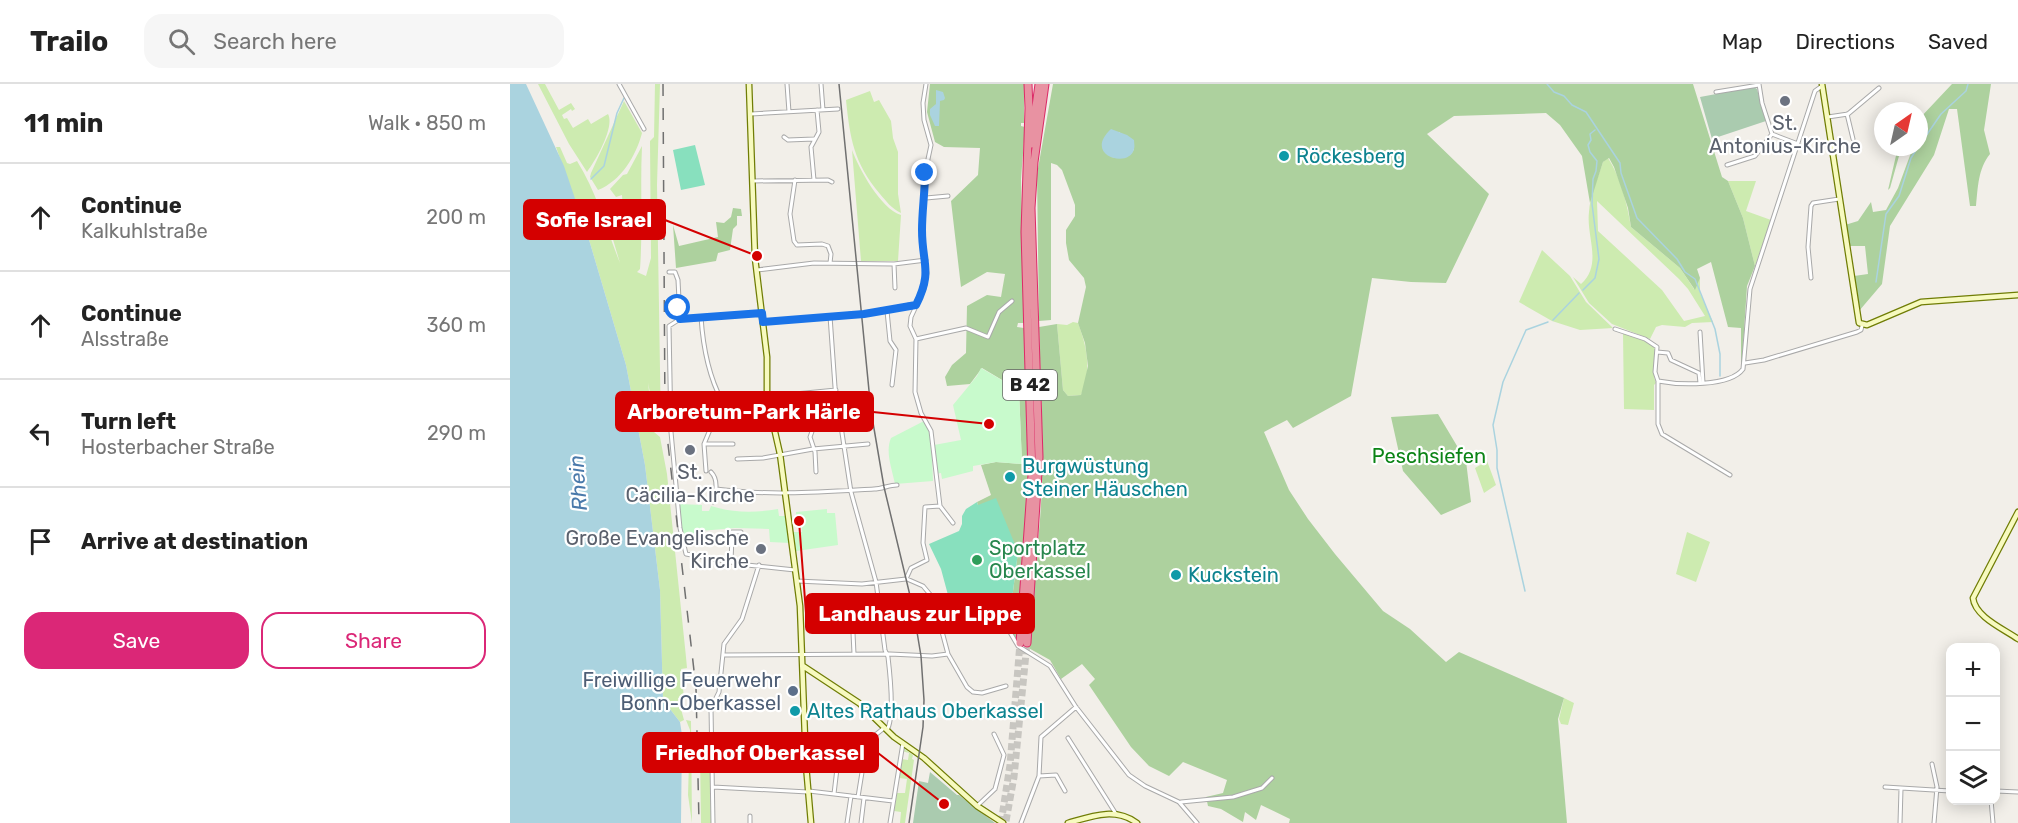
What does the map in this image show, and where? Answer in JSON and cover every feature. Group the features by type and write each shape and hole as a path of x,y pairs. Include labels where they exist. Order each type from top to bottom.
{"highway":[{"name":"B 42","path":"1028,84 1024,232 1032,465 1023,643 1039,458 1031,232 1033,179 1045,84"},
{"name":"B 42","path":"1025,194 1039,84"}],"main road":[{"path":"749,84 756,271 767,357 767,397 780,454 796,570 803,655 811,823"},
{"path":"1822,85 1857,321 1862,326 1922,302 2018,295"},
{"path":"2018,512 1975,594 1974,602 1980,612 2018,639"},
{"path":"803,666 859,703 885,729 924,758 977,806 1003,823"},
{"path":"1068,823 1100,814 1116,814 1137,823"}],"street":[{"path":"619,84 644,129"},
{"path":"787,84 789,112"},
{"path":"820,84 823,110"},
{"path":"926,84 923,103 924,120 931,145 925,173 922,237 926,260 925,285 910,321 916,339 915,392 921,413 931,431 940,506 953,523"},
{"path":"1716,92 1759,85 1772,134"},
{"path":"1658,381 1685,385 1702,383 1736,377 1743,369 1750,289 1815,91 1822,85"},
{"path":"1826,117 1846,114 1879,88"},
{"path":"751,114 838,109"},
{"path":"814,180 811,147 819,132 817,110"},
{"path":"1846,114 1853,139"},
{"path":"1772,134 1798,144"},
{"path":"1727,165 1755,156 1772,134"},
{"path":"784,137 788,141 814,139"},
{"path":"795,180 790,214 794,241 797,245 822,244 828,246 831,254 830,263"},
{"path":"753,181 828,180 832,182"},
{"path":"925,198 948,196"},
{"path":"1811,278 1808,247 1811,206 1813,203 1839,199"},
{"path":"756,271 830,263 894,264 926,260"},
{"path":"894,264 895,288"},
{"path":"669,272 675,272 678,278 680,319"},
{"path":"916,339 966,328 988,338 999,312 1012,301"},
{"path":"763,322 887,311 916,305"},
{"path":"887,311 890,341 897,350 892,385"},
{"path":"762,313 680,319 669,325 671,437 680,528 686,554 796,570"},
{"path":"830,316 836,390 851,489 876,582 889,668 890,713 890,727 863,746 840,743 834,794"},
{"path":"701,317 707,362 722,401 704,444 706,471"},
{"path":"1745,363 1764,360 1857,332 1862,326"},
{"path":"1615,328 1654,344 1657,352 1655,372 1658,381 1658,424 1662,434 1730,475"},
{"path":"1700,332 1702,383"},
{"path":"1657,352 1668,353 1671,360 1699,372 1702,383"},
{"path":"722,401 836,390"},
{"path":"810,393 814,426 810,437 816,472"},
{"path":"671,426 709,429"},
{"path":"704,444 733,444"},
{"path":"737,459 763,458 868,444"},
{"path":"711,472 714,475 716,489 713,502"},
{"path":"716,489 786,494 877,489 897,485"},
{"path":"906,579 911,568 927,560 923,543 925,507 940,506"},
{"path":"731,562 732,536"},
{"path":"713,823 711,711 719,692 726,640 746,611 759,565"},
{"path":"797,581 876,582 906,579 923,586 933,598 948,654 962,680 973,692 982,693 1006,686"},
{"path":"933,598 975,599 991,608 1001,618 1018,646 1050,666 1076,707 1129,775 1145,786 1179,802 1197,823"},
{"path":"854,606 852,612 854,654"},
{"path":"723,655 932,656 948,654"},
{"path":"1021,823 1039,776 1041,737 1076,707"},
{"path":"977,806 997,785 1004,755 994,734"},
{"path":"1068,738 1116,814"},
{"path":"890,823 903,743"},
{"path":"712,760 747,763"},
{"path":"858,797 864,760"},
{"path":"1932,764 1937,790 1934,823"},
{"path":"1039,776 1052,774 1057,776 1065,791"},
{"path":"1179,802 1233,797 1262,788 1272,778"},
{"path":"712,787 808,791 893,801"},
{"path":"1885,787 1946,790"},
{"path":"1900,823 1901,788"},
{"path":"2000,791 2018,792"},
{"path":"847,823 851,796"},
{"path":"861,823 864,798"},
{"path":"1991,805 1993,823"},
{"path":"750,816 750,823"}],"green space":[{"path":"538,84 545,84 559,110 571,103 575,109 562,115 564,119 567,118 573,128 588,119 591,124 608,114 607,135 587,172 569,144"},
{"path":"655,84 660,84 657,185 661,431 658,431 648,383 654,432 660,437 667,474 686,657 687,668 681,669 684,698 678,698 684,720 680,722 663,700 660,590 645,465 626,365 590,243 556,147 560,147 567,163 577,161 584,173 596,198 620,263 606,216 623,213 622,195 616,197 610,189 623,175 627,174 642,146 641,254 640,269 637,272 646,276 651,258 650,141 654,137"},
{"path":"930,84 1024,84 1024,123 1021,123 1021,126 1025,127 1021,179 1024,323 1018,323 1017,327 1024,328 1029,464 1024,551 1044,549 1038,541 1042,461 1039,327 1057,324 1063,390 1068,396 1081,395 1088,366 1085,343 1078,323 1086,287 1084,278 1069,260 1066,243 1066,230 1075,216 1075,205 1062,170 1051,163 1051,320 1039,321 1037,174 1053,84 1693,84 1722,177 1728,181 1743,218 1755,266 1747,286 1741,363 1741,328 1728,327 1711,262 1697,269 1700,278 1695,290 1680,268 1631,227 1628,208 1609,158 1603,162 1590,203 1582,156 1560,125 1546,113 1454,116 1427,134 1489,194 1446,283 1372,278 1351,396 1293,428 1287,420 1264,432 1289,490 1308,519 1383,611 1410,629 1446,662 1459,652 1564,698 1558,719 1567,823 1289,823 1290,819 1261,805 1256,820 1245,812 1243,822 1221,809 1208,806 1206,797 1223,793 1227,780 1183,762 1169,776 1149,766 1131,747 1089,685 1095,679 1082,664 1061,679 1050,660 1016,641 1007,620 1011,607 1018,552 977,502 991,495 981,465 996,462 1022,464 1019,390 982,368 970,384 947,386 945,377 952,365 966,353 967,306 987,295 1001,297 1005,274 987,272 961,287 951,201 978,175 980,148 944,147 935,142 927,112","holes":["1119,132 1133,145 1134,149 1128,156 1111,157"]},
{"path":"1952,84 1991,84 1984,130 1990,154 1981,172 1976,206 1970,206 1957,109 1949,109 1934,155 1890,226 1882,284 1859,311 1854,276 1868,274 1865,246 1849,246 1845,225 1858,221 1871,202 1873,212 1886,210 1898,188 1910,156 1928,156 1928,109"},
{"path":"1754,87 1757,89 1766,121 1712,139 1700,97"},
{"path":"870,91 874,102 879,100 891,121 898,152 898,194 901,213 889,205 871,183 859,161 852,139 846,100"},
{"path":"624,101 642,133 632,159 626,167 614,181 598,190 590,177 591,173"},
{"path":"695,145 705,185 681,190 673,150"},
{"path":"852,150 865,177 879,197 893,211 901,215 898,261 861,261"},
{"path":"1896,156 1899,156 1890,188 1888,190"},
{"path":"1608,158 1617,174 1631,227 1680,268 1694,289 1700,278 1700,293 1713,322 1692,323 1685,327 1662,325 1656,327 1650,339 1612,324 1589,303 1573,277 1581,284 1591,268 1590,206 1603,162","holes":["1597,201 1679,279 1705,316 1684,321 1662,290 1598,231"]},
{"path":"1728,181 1756,181 1746,211 1771,220 1755,266 1743,218"},
{"path":"733,208 741,209 742,216 737,216 737,225 733,229 730,250 718,253 716,261 676,268 673,225 679,246 718,237 716,222 724,223 731,217"},
{"path":"1542,250 1570,276 1586,302 1613,328 1580,330 1552,321 1519,302"},
{"path":"1073,322 1078,323 1081,332 1086,350 1087,368 1081,395 1068,396 1063,390 1057,324 1067,325"},
{"path":"1623,333 1650,342 1655,347 1654,410 1624,409"},
{"path":"981,368 1019,390 1022,464 996,462 973,466 973,471 942,479 941,473 935,474 934,445 961,440 953,405"},
{"name":"Peschsiefen","path":"1438,414 1466,461 1471,502 1441,515 1403,471 1391,417"},
{"path":"924,421 931,432 933,481 895,484 889,455 891,438"},
{"path":"1487,461 1496,485 1484,493 1475,468"},
{"name":"Sportplatz Oberkassel","path":"996,498 1018,552 1011,607 1007,620 982,599 948,595 941,569 929,544 959,531 966,509 977,502 978,505"},
{"path":"679,504 702,505 702,511 709,511 711,506 744,512 778,509 779,516 786,516 790,543 770,542 769,529 735,528 700,531 699,536 683,538"},
{"path":"827,509 827,513 835,513 838,545 796,551 793,532 802,532 801,517 796,517 796,512"},
{"path":"1687,532 1710,542 1696,582 1676,574"},
{"path":"1564,698 1574,703 1568,725 1561,724 1559,719"},
{"path":"686,720 691,721 692,823 688,795 690,730"},
{"path":"903,748 913,755 914,760 905,823 900,823 901,812 894,811 897,793 905,793 907,779 899,778 901,759 908,760 909,753 902,751"},
{"path":"710,750 711,823 701,823 700,751"},
{"path":"930,772 995,823 913,823 919,781 928,783"}],"water":[{"name":"Rhein","path":"510,84 526,84 564,166 590,243 626,365 645,465 660,590 663,700 680,722 682,735 681,823 510,823"},
{"path":"936,90 943,92 945,98 940,101 939,126 935,126 930,115 930,109 936,104"},
{"path":"1111,129 1134,140 1131,155 1117,159 1104,152 1103,138"}],"waterway":[{"path":"1547,84 1572,105 1586,112 1620,163 1621,173 1637,218 1677,259 1685,272 1695,279 1715,329 1720,354 1720,376"},
{"path":"1928,133 1941,114 1966,91 1968,84"},
{"path":"591,179 604,166 617,113 624,98"},
{"name":"Peschsiefen","path":"1583,290 1595,278 1599,259 1592,204 1593,179 1597,161 1588,145 1591,140 1590,134 1595,130"},
{"path":"1876,282 1886,214 1899,196 1912,156"},
{"name":"Peschsiefen","path":"1553,320 1579,293"},
{"name":"Peschsiefen","path":"1525,591 1497,468 1493,425 1503,382 1526,330 1548,322"}],"tunnel":[{"path":"1001,823 1010,765 1020,643"},
{"path":"1006,821 1014,777 1027,643"}],"tram line":[{"path":"839,84 871,411 884,487 913,608 921,656 923,727 909,823"}],"railway":[{"path":"663,84 665,418 696,688 699,823"}],"place":[{"name":"St. Antonius-Kirche","path":"1785,101"},
{"name":"Röckesberg","path":"1284,156"},
{"name":"Sofie Israel","path":"757,256"},
{"name":"Arboretum-Park Härle","path":"989,424"},
{"name":"St. Cäcilia-Kirche","path":"690,450"},
{"name":"Burgwüstung Steiner Häuschen","path":"1010,477"},
{"name":"Landhaus zur Lippe","path":"799,521"},
{"name":"Große Evangelische Kirche","path":"761,549"},
{"name":"Sportplatz Oberkassel","path":"977,560"},
{"name":"Kuckstein","path":"1176,575"},
{"name":"Freiwillige Feuerwehr Bonn-Oberkassel","path":"793,691"},
{"name":"Altes Rathaus Oberkassel","path":"795,711"},
{"name":"Friedhof Oberkassel","path":"944,804"}],"route":[{"path":"678,308 680,319 762,313 763,322 864,314 916,305 925,285 927,273 922,237 925,173"}]}
